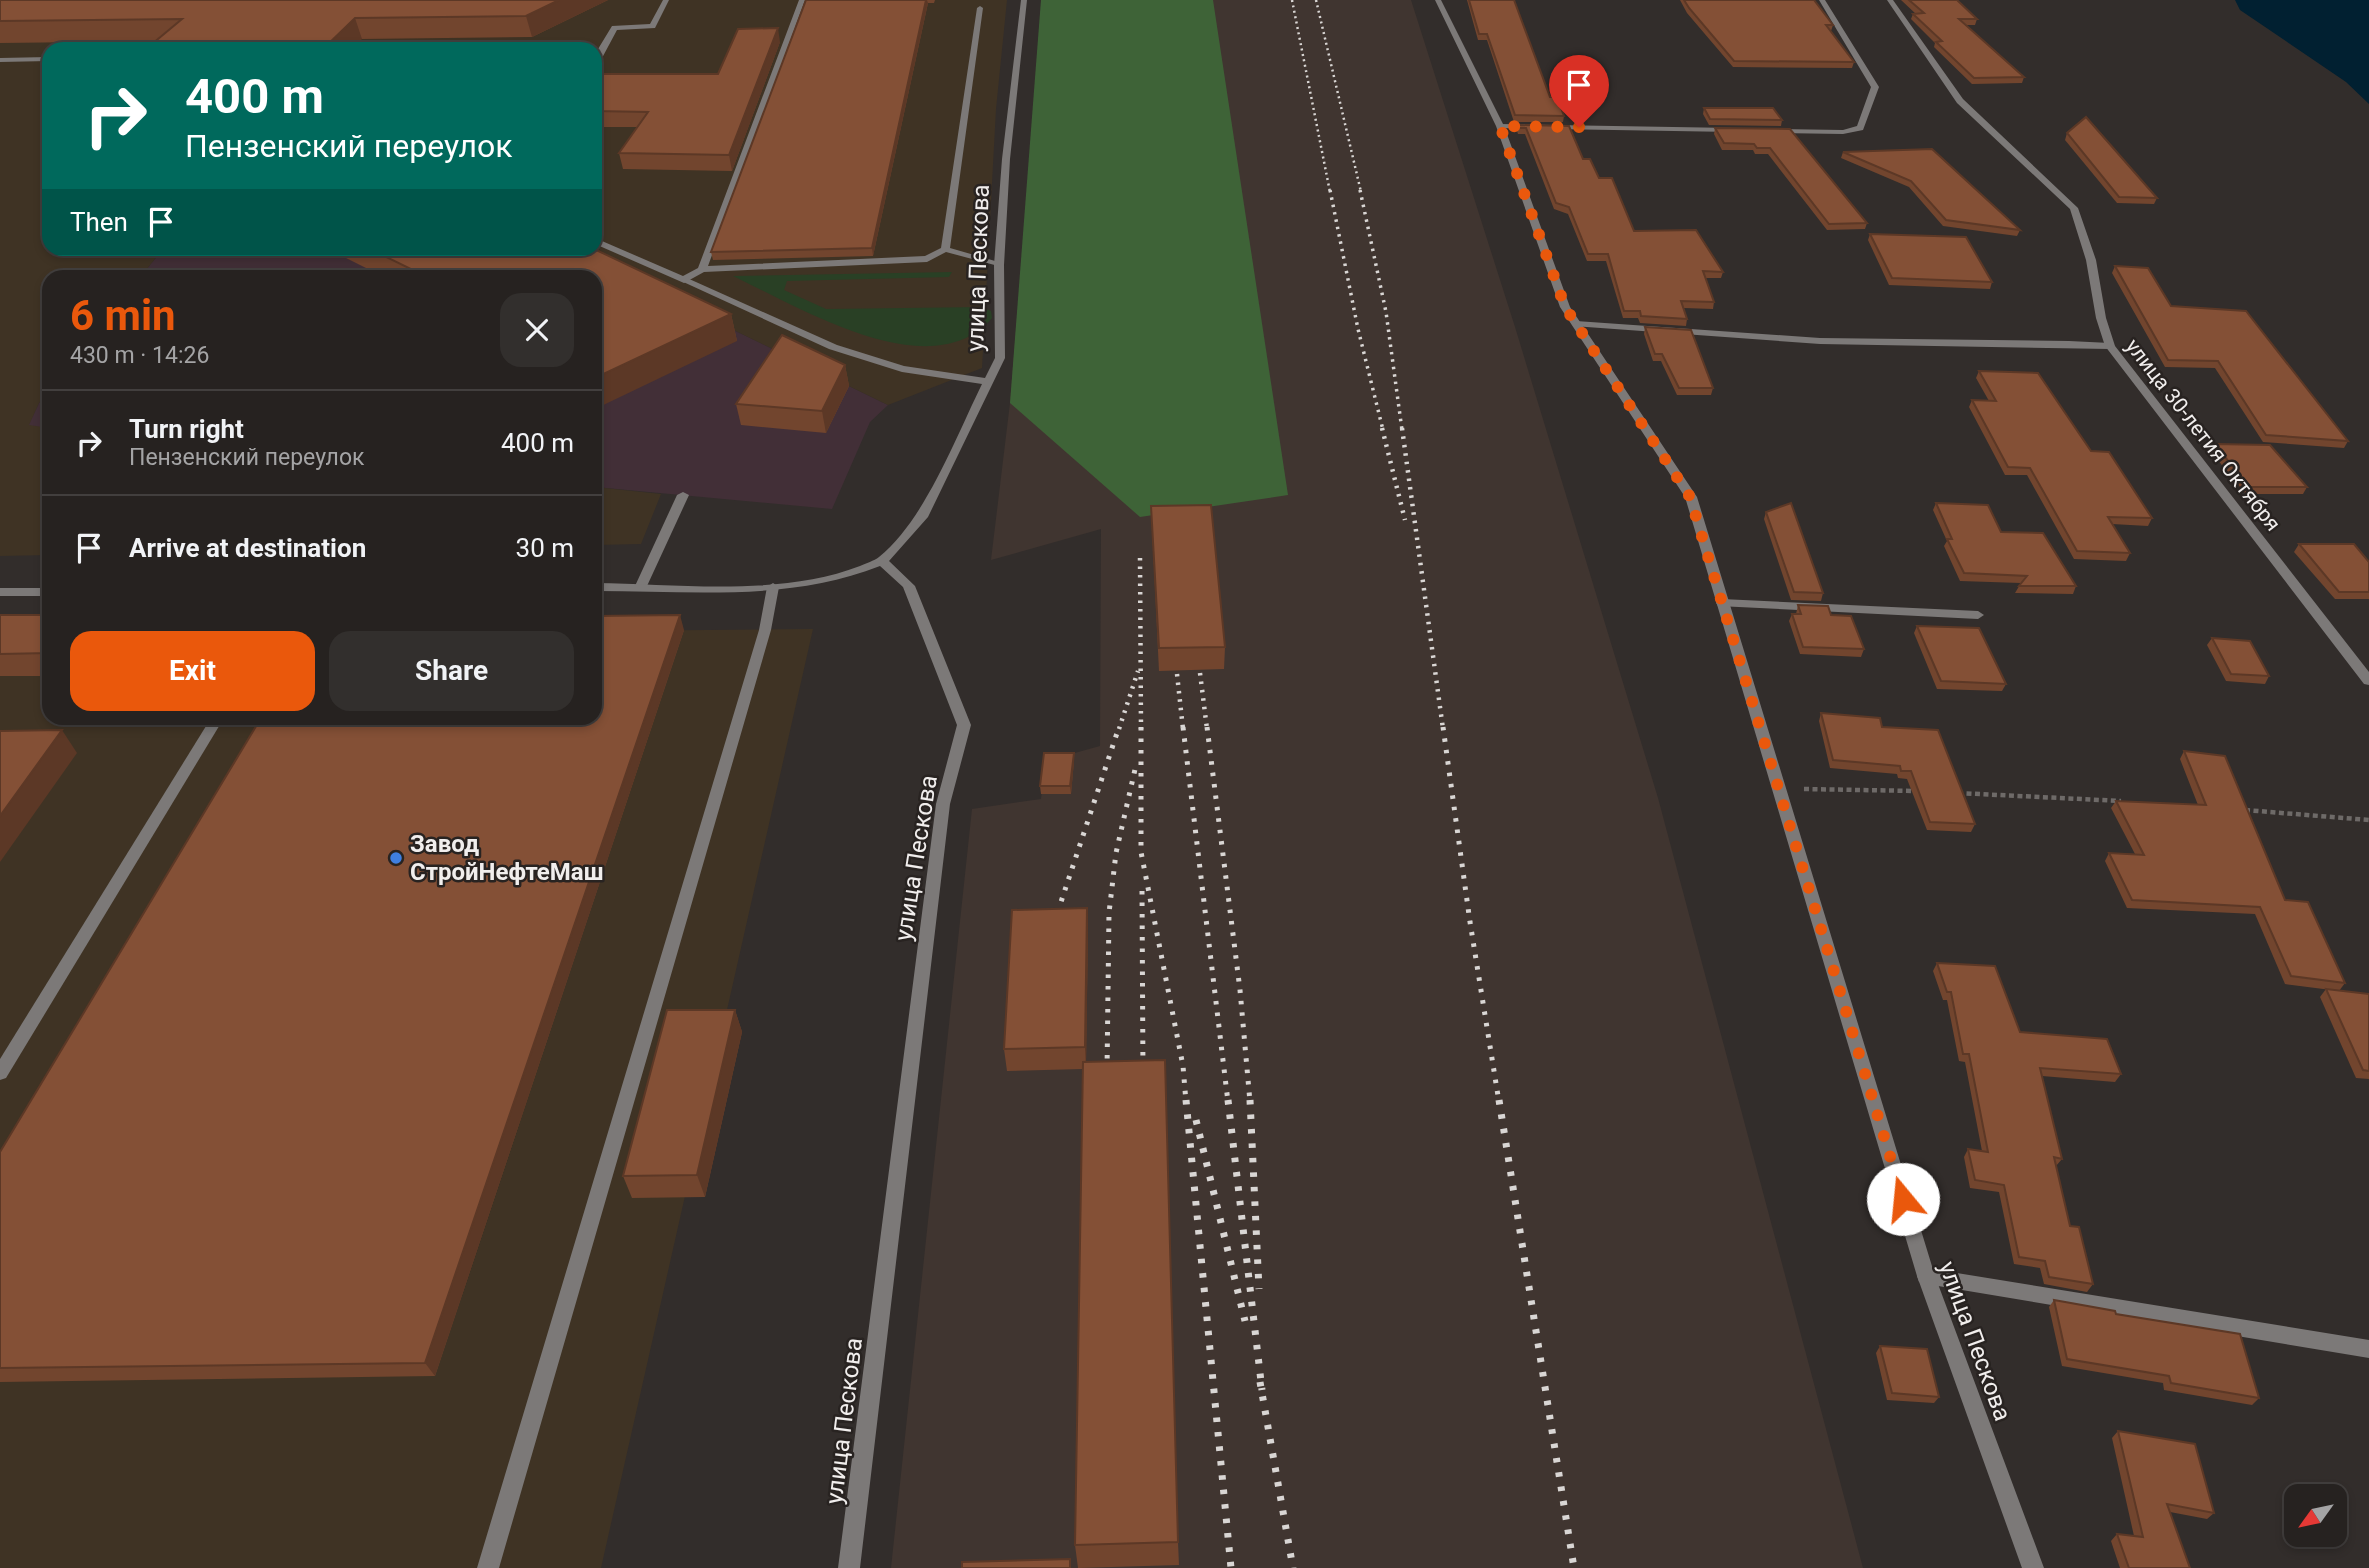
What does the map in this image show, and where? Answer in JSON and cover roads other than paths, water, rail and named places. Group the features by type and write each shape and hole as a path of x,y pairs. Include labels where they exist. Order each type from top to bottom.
{"street":[{"path":"602,51 615,28 652,26 666,0"},
{"path":"702,268 802,0"},
{"name":"улица Пескова","path":"849,1568 943,804 964,725 909,586 882,561 922,517 1000,358 999,265 1006,159 1024,0"},
{"name":"улица Пескова","path":"1438,0 1500,126 1565,307 1690,497 1926,1276 2033,1568"},
{"path":"1761,131 1843,132 1860,128 1875,87 1822,0"},
{"name":"улица 30-летия Октября","path":"1890,0 1960,101 2074,208 2091,260 2101,318 2110,346 2369,681"},
{"path":"945,249 981,8"},
{"path":"0,60 42,59"},
{"path":"1500,126 1747,131"},
{"path":"602,244 833,347 902,369 988,382"},
{"path":"684,280 702,268 927,259 945,249 999,265"},
{"path":"1576,324 1780,339 2038,342 2110,346"},
{"path":"640,586 683,495"},
{"path":"602,587 773,587 844,576 882,561"},
{"path":"488,1568 765,630 773,587"},
{"path":"0,592 42,592"},
{"path":"1723,603 1978,615"},
{"path":"0,1073 213,725"},
{"path":"1926,1276 2369,1349"}],"water":[{"path":"2235,0 2369,0 2369,104 2346,82 2240,10"}],"railway":[{"path":"1292,0 1330,192"},
{"path":"1316,0 1361,192"},
{"path":"1330,190 1358,329 1383,430"},
{"path":"1360,190 1386,312 1402,430"},
{"path":"1382,428 1405,520"},
{"path":"1402,428 1443,729"},
{"path":"1140,558 1141,729"},
{"path":"1119,729 1138,671"},
{"path":"1200,673 1207,729"},
{"path":"1177,674 1183,729"},
{"path":"1054,923 1119,727"},
{"path":"1183,727 1228,1102"},
{"path":"1207,727 1240,990 1250,1102"},
{"path":"1443,727 1499,1102"},
{"path":"1141,729 1141,852 1183,1066 1186,1102"},
{"path":"1107,1070 1109,913 1116,853 1136,765"},
{"path":"1142,891 1143,1077"},
{"path":"1186,1100 1231,1568"},
{"path":"1228,1100 1262,1390"},
{"path":"1250,1100 1259,1289"},
{"path":"1499,1100 1574,1568"},
{"path":"1196,1120 1245,1321"},
{"path":"1260,1382 1293,1568"}],"place":[{"name":"Завод СтройНефтеМаш","path":"396,858"}]}
